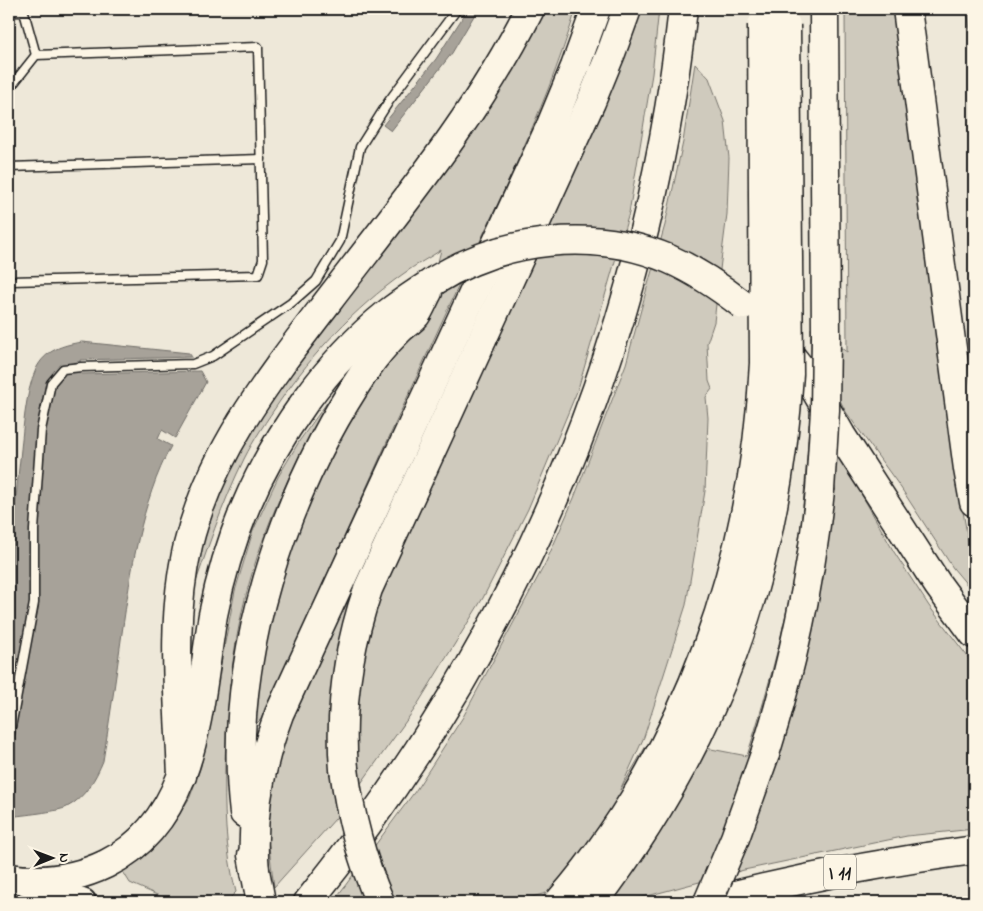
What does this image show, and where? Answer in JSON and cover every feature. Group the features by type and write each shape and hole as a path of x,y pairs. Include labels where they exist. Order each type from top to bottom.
{"highway":[{"path":"182,776 177,665 179,598 185,559 194,522 213,474 235,432 264,386 434,163 465,119 494,75 530,9"},
{"path":"254,872 253,843 257,799 267,750 279,714 551,125 596,9"},
{"path":"380,902 356,838 344,769 342,738 344,688 353,640 368,589 591,102 627,9"},
{"path":"308,902 409,766 448,704 503,607 536,541 566,473 605,369 642,244 667,118 683,9"},
{"path":"708,902 732,846 765,754 784,690 811,556 820,490 826,394 824,9"},
{"path":"907,9 968,469 974,502"},
{"path":"559,902 582,874 621,819 654,763 678,716 713,630 741,534 757,449 764,363 774,17"},
{"path":"594,902 629,856 655,816 703,727 741,633 766,544 781,459 786,419 789,366 774,17"},
{"path":"9,878 47,880 66,878 88,872 117,858 140,839 165,811 182,776 195,728 222,578 239,524 261,474 279,442 334,367 359,339 386,314 434,281 465,264 507,250 548,242 593,241 624,245 670,259 710,281 744,305 771,332 809,379 841,435 927,569 974,634"},
{"path":"261,902 254,872 242,797 241,762 243,724 258,614 272,566 299,491 336,418 367,367 391,338 415,316 434,281"},
{"name":"I 11","path":"708,902 856,869 974,850"}],"main road":[{"path":"9,878 49,889 84,902"}],"lane":[{"path":"9,738 34,603 34,530 41,430 51,383 63,369 193,364 203,361 291,303 316,281 340,241 360,147 389,101 457,9"},
{"path":"9,12 24,12 36,55"},
{"path":"9,89 36,55 258,47 263,260 258,275 12,281 9,279"},
{"path":"9,167 261,159"}],"shaded area":[{"path":"468,9 478,9 452,53 391,131 383,125 436,59"},
{"path":"544,9 576,9 533,127 421,367 261,719 256,724 261,663 273,605 300,520 336,442 375,380 393,356 421,329 441,250 385,287 336,332 307,365 280,401 252,444 236,476 215,528 190,600 194,574 210,511 238,446 310,346 483,119 515,65"},
{"path":"639,9 659,9 652,74 629,213 578,389 528,509 483,598 414,710 336,818 274,887 268,839 268,811 271,783 292,714 344,602 371,616"},
{"path":"845,9 896,9 958,484 969,545 974,553 974,593 953,568 901,488 846,412 831,383 811,354 811,328 847,352"},
{"path":"967,9 974,9 974,57"},
{"path":"695,63 709,78 725,121 729,158 727,214 714,322 707,343 709,381 712,389 706,397 708,418 705,491 686,605 644,737 620,790 646,746 694,771 706,748 747,756 764,702 791,591 800,534 809,424 844,463 894,552 929,606 974,665 974,829 907,836 744,870 625,902 539,902 546,893 515,902 333,902 416,790 463,717 546,562 574,498 626,364 665,225 683,142"},
{"path":"82,342 189,353 192,357 80,360 81,374 200,371 206,382 175,438 162,430 158,439 171,446 152,490 139,537 129,586 103,761 93,781 84,793 67,807 48,812 9,817 10,593 12,548 25,413 32,379 44,357 55,350"},
{"path":"331,397 296,462 267,530 251,577 235,646 226,740 225,812 227,844 236,892 226,902 173,902 130,883 122,870 158,842 176,820 190,797 201,766 235,591 253,531 278,477 300,440"},
{"path":"9,892 44,902 9,902"}]}
